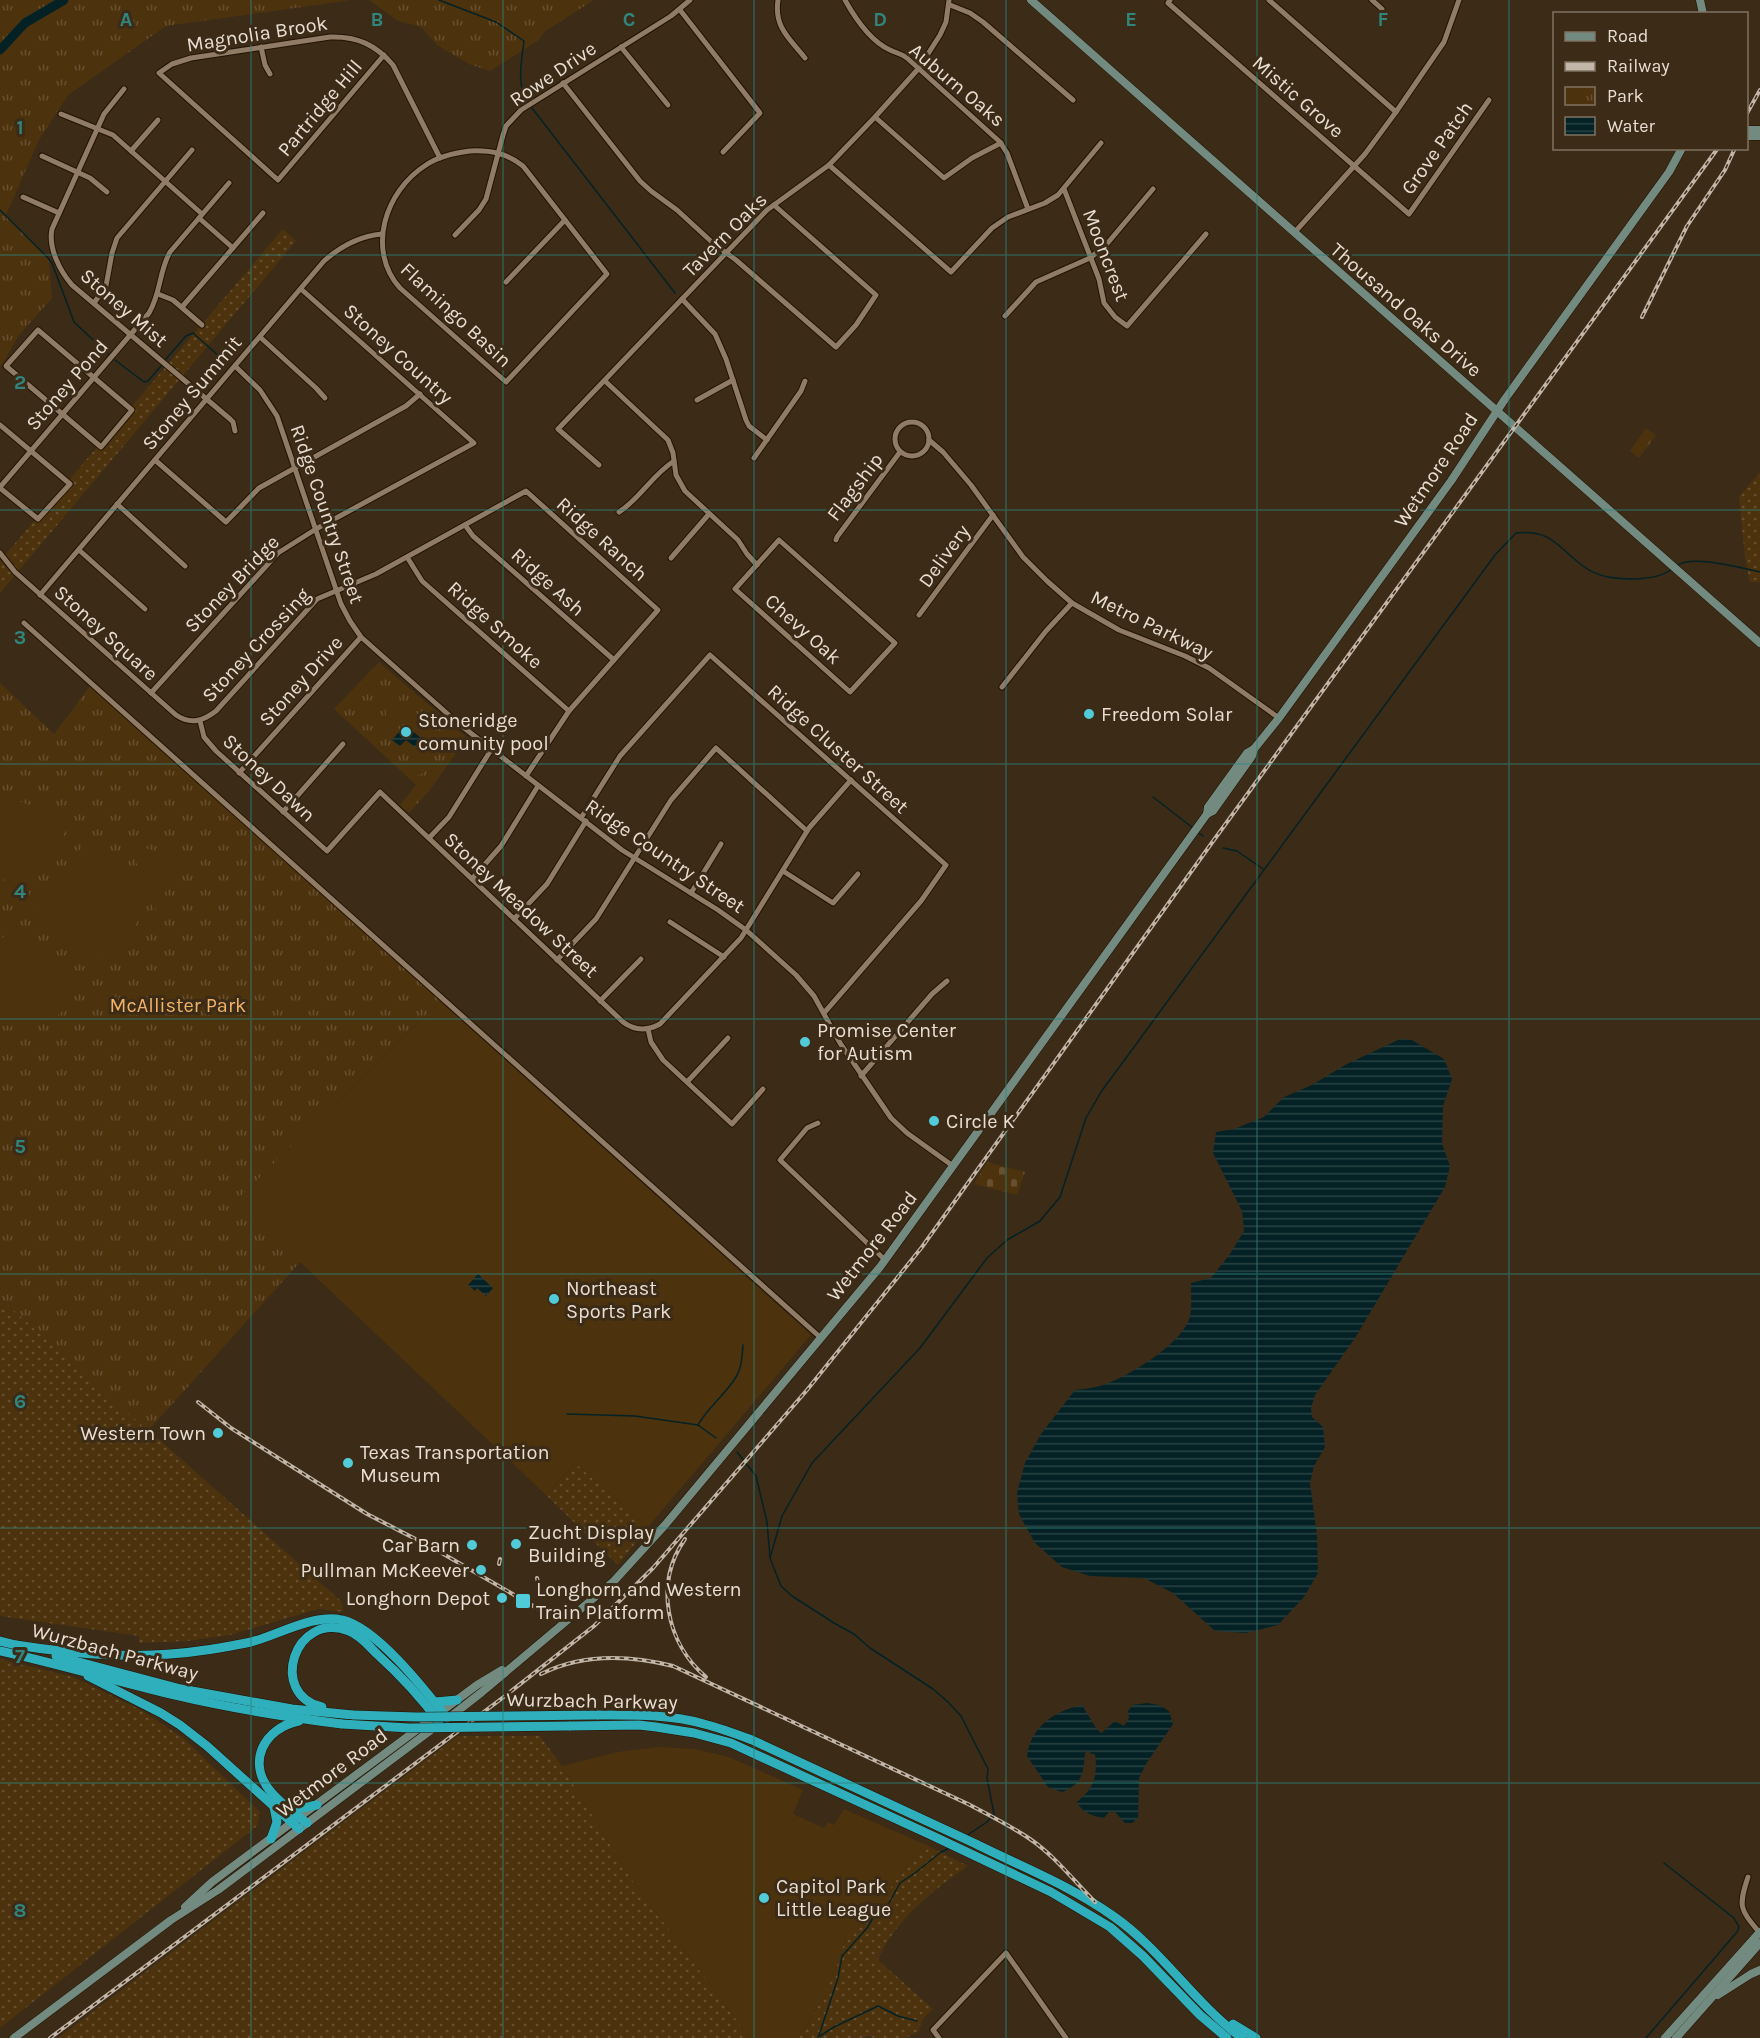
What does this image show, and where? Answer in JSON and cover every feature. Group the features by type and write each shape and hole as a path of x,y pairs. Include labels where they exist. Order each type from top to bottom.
{"highway":[{"path":"16,1645 104,1656 154,1656 230,1646 316,1620 329,1618 341,1620 356,1625 376,1640 404,1667 435,1702 441,1718"},
{"path":"353,1715 314,1706 302,1697 295,1684 292,1668 297,1650 302,1642 316,1631 339,1628 353,1633 441,1718"},
{"name":"Wurzbach Parkway","path":"0,1641 181,1689 292,1709 353,1715 417,1717 597,1715 662,1717 702,1723 722,1729 752,1740 1065,1887 1114,1917 1132,1931 1169,1966 1219,2020 1242,2038"},
{"name":"Wurzbach Parkway","path":"0,1651 232,1707 342,1724 409,1728 647,1726 723,1740 933,1836 1051,1892 1090,1914 1136,1949 1186,2002 1226,2038"},
{"path":"66,1666 116,1689 180,1725 273,1805 300,1823"},
{"path":"419,1729 424,1718 422,1698"},
{"path":"435,1702 457,1700"},
{"path":"300,1823 287,1806 273,1794 263,1779 260,1764 262,1749 267,1738 288,1723 307,1719"},
{"path":"271,1839 277,1822 273,1805"},
{"path":"287,1806 301,1808 316,1805"},
{"path":"1206,2007 1256,2038"}],"main road":[{"name":"Thousand Oaks Drive","path":"1030,0 1760,643"},
{"name":"Wetmore Road","path":"16,2037 171,1920 218,1890 300,1823 441,1718 482,1692 621,1575 885,1260 1207,814 1213,811 1252,756 1254,749 1451,481 1496,411 1669,172 1681,150"},
{"name":"Wetmore Road","path":"171,1920 212,1882 271,1839 300,1823 316,1805 419,1729 441,1718 457,1700 477,1685 519,1660"},
{"path":"1665,2038 1760,1932"},
{"path":"1676,2038 1760,1942"},
{"path":"1709,2001 1760,1970"}],"street":[{"name":"Rowe Drive","path":"455,235 479,210 486,199 496,153 506,126 521,110 680,9 690,0"},
{"path":"777,0 777,18 780,26 805,58"},
{"name":"Auburn Oaks","path":"845,0 872,37 890,51 908,58 1001,143 1028,209"},
{"path":"1269,0 1396,112"},
{"path":"1372,0 1382,9"},
{"path":"1294,233 1354,166 1396,112 1444,42 1459,0"},
{"path":"951,2 983,22 1073,100"},
{"name":"Tavern Oaks","path":"599,465 558,429 774,205 829,165 876,117 919,68 946,22 951,2"},
{"name":"Mistic Grove","path":"1169,2 1409,214"},
{"path":"680,9 760,113 723,152"},
{"name":"Magnolia Brook","path":"278,180 159,73 172,64 191,57 342,36 362,41 384,55 397,72 440,158"},
{"path":"261,47 265,65 270,74"},
{"path":"621,47 668,105"},
{"name":"Partridge Hill","path":"278,180 384,55"},
{"path":"563,83 640,181 836,347 856,325 876,295 774,205"},
{"name":"Stoney Mist","path":"124,89 109,106 97,129 52,229 51,238 59,266 72,285 233,422 236,431"},
{"name":"Grove Patch","path":"1409,214 1490,100"},
{"path":"61,114 113,135 165,181 233,248"},
{"path":"876,117 944,178 972,158 1001,143"},
{"path":"131,151 158,120"},
{"path":"829,165 951,272 992,228 1008,218 1049,201 1064,189 1101,144"},
{"path":"94,303 106,286 117,238 192,150"},
{"path":"382,234 387,214 400,189 417,171 453,153 489,151 511,157 523,166 565,220 506,282"},
{"path":"42,156 90,178 107,192"},
{"name":"Stoney Pond","path":"0,488 149,312 158,294 165,260 229,183"},
{"name":"Mooncrest","path":"1064,189 1099,279 1104,303 1115,317 1127,326 1206,234"},
{"path":"1005,316 1036,282 1090,258 1106,245 1153,189"},
{"path":"23,197 59,213"},
{"path":"182,307 263,213"},
{"name":"Flamingo Basin","path":"382,234 384,261 392,280 506,382 607,274 565,220"},
{"name":"Stoney Summit","path":"40,595 324,261 342,247 360,238 382,234"},
{"name":"Stoney Country","path":"301,289 474,442"},
{"path":"158,294 173,300 202,325"},
{"path":"682,299 715,334 726,359 746,420 767,440"},
{"path":"38,330 94,378 132,410 101,447 6,366 38,330"},
{"path":"260,337 325,398"},
{"name":"Ridge Country Street","path":"235,366 260,390 277,416 345,612 361,637 459,724 538,786 634,858 746,930 796,975 814,996 861,1076 886,1111 900,1126 952,1166"},
{"path":"698,400 733,380"},
{"path":"604,381 668,440 676,475 685,491 738,540 757,565"},
{"path":"754,458 801,391 805,381"},
{"path":"155,460 226,522 259,488 406,406 420,394"},
{"name":"Flagship","path":"915,422 924,427 929,441 925,450 921,454 910,456 900,452 895,443 895,434 901,425 915,422"},
{"path":"0,424 70,484 38,519 0,488"},
{"name":"Metro Parkway","path":"929,441 943,452 971,485 1031,565 1072,603 1119,630 1209,668 1279,718"},
{"name":"Stoney Bridge","path":"151,693 278,553 474,442"},
{"name":"Flagship","path":"836,540 900,452"},
{"path":"619,512 658,472 674,461"},
{"name":"Stoney Crossing","path":"200,721 216,711 311,603 323,595 359,582 407,557 526,491"},
{"name":"Ridge Ranch","path":"526,491 658,609 614,660"},
{"path":"117,504 184,566"},
{"path":"671,558 709,514"},
{"name":"Delivery","path":"919,615 993,515"},
{"name":"Ridge Ash","path":"465,525 473,536 614,660"},
{"name":"Chevy Oak","path":"779,540 895,643 850,692 735,589 757,565 779,540"},
{"path":"79,550 145,609"},
{"name":"Stoney Square","path":"0,553 14,571 40,595 181,719 200,721"},
{"name":"Ridge Smoke","path":"407,557 422,581 568,711"},
{"path":"1002,687 1046,631 1072,603"},
{"path":"24,623 821,1338"},
{"name":"Stoney Drive","path":"239,772 361,637"},
{"name":"Ridge Cluster Street","path":"584,820 620,756 710,655 946,865 921,901 824,1013"},
{"path":"526,776 568,711 614,660"},
{"name":"Stoney Dawn","path":"200,721 204,736 211,745 327,851"},
{"path":"283,812 343,744"},
{"path":"557,960 596,919 676,793 716,748 807,831"},
{"path":"429,838 449,817 491,750"},
{"path":"763,1089 732,1124 656,1051 648,1029 660,1023 724,957 746,930 807,831 851,780"},
{"path":"472,879 501,846 538,786"},
{"name":"Stoney Meadow Street","path":"327,851 380,792 625,1024 637,1029 648,1029"},
{"path":"514,919 547,884 584,820"},
{"path":"691,893 721,844"},
{"path":"783,871 833,903 858,874"},
{"path":"670,922 724,957"},
{"path":"600,1000 641,959"},
{"path":"861,1076 932,994 947,981"},
{"path":"687,1082 728,1038"},
{"path":"818,1123 807,1128 780,1160 885,1260"},
{"path":"1748,1877 1741,1902 1743,1912 1757,1924 1760,1932"},
{"path":"939,2038 933,2030 1006,1953 1066,2038"}],"green space":[{"path":"0,0 352,0 166,26 68,95 39,140 6,215 49,260 52,298 19,335 0,368"},
{"path":"369,0 594,0 544,32 539,40 490,71 469,64 437,45 421,27 398,21"},
{"path":"283,229 296,241 0,593 0,561"},
{"path":"1646,428 1656,435 1639,458 1630,451"},
{"path":"1644,433 1651,438 1641,453 1634,448"},
{"path":"1760,472 1760,582 1750,582 1739,497"},
{"path":"379,662 467,738 429,791 409,813 400,805 416,785 334,709"},
{"name":"McAllister Park","path":"0,683 54,734 91,685 440,1001 234,1203 300,1262 148,1431 0,1298"},
{"path":"385,690 399,690 400,718 386,719"},
{"path":"428,752 434,769 426,772 420,755"},
{"path":"416,756 423,773 415,776 408,759"},
{"path":"12,799 55,814 70,827 50,849 53,854 21,889 15,889 0,876 0,801"},
{"path":"129,842 176,859 179,869 154,911"},
{"path":"83,846 109,852 128,864 139,879 143,896 141,915 131,932 115,947 92,959 39,912 38,898"},
{"path":"23,929 76,977 71,997 58,1015 43,1024 18,1027 0,1024 0,941 10,930"},
{"name":"Northeast Sports Park","path":"440,1001 811,1335 648,1527 575,1463 546,1495 300,1262 233,1204"},
{"path":"987,1162 1025,1172 1017,1195 974,1184"},
{"path":"0,1298 342,1602 343,1612 318,1609 230,1635 187,1641 139,1643 139,1636 0,1616"},
{"path":"575,1463 648,1527 618,1565 546,1495"},
{"path":"0,1659 73,1677 141,1710 183,1738 260,1812 257,1826 0,2028"},
{"path":"458,1736 540,1736 562,1766 632,1880 750,2038 58,2038"},
{"name":"Capitol Park Little League","path":"659,1747 695,1749 729,1757 803,1790 793,1814 824,1828 828,1822 834,1825 844,1809 924,1844 871,1915 847,1933 837,1965 817,2008 798,2038 750,2038 632,1880 562,1766 617,1752"},
{"path":"924,1844 968,1866 916,1907 894,1932 878,1960 933,2009 923,2019 919,2031 906,2038 870,2036 798,2038 817,2008 837,1965 847,1933 871,1915"}],"water":[{"name":"Stoneridge comunity pool","path":"405,725 422,739 415,747 406,740 400,746 392,740"},
{"path":"1400,1039 1412,1040 1444,1059 1452,1079 1443,1106 1442,1144 1450,1166 1445,1187 1355,1338 1315,1395 1311,1408 1312,1417 1323,1427 1325,1447 1314,1466 1310,1483 1317,1535 1318,1573 1304,1597 1278,1625 1246,1633 1215,1631 1173,1593 1144,1578 1090,1576 1062,1567 1035,1543 1019,1514 1017,1493 1025,1463 1041,1434 1075,1390 1100,1386 1126,1375 1154,1358 1177,1337 1186,1326 1190,1316 1191,1283 1211,1278 1244,1231 1242,1211 1213,1153 1216,1132 1234,1129 1264,1117 1284,1097"},
{"path":"478,1274 493,1288 486,1296 477,1288 475,1291 468,1285"},
{"path":"1147,1703 1159,1705 1169,1711 1173,1724 1139,1778 1138,1818 1132,1823 1125,1823 1115,1812 1110,1811 1104,1818 1092,1815 1082,1809 1077,1802 1094,1781 1095,1754 1091,1754 1088,1750 1085,1753 1081,1777 1069,1789 1062,1792 1048,1787 1027,1756 1029,1745 1039,1728 1063,1711 1082,1705 1101,1733 1115,1721 1124,1726 1129,1718 1128,1711 1133,1705"}],"waterway":[{"path":"0,50 25,23 64,0"},
{"path":"439,0 496,22 524,41 521,77 525,97"},
{"path":"532,108 675,293"},
{"path":"0,210 52,263 74,322 108,354"},
{"path":"166,359 186,336 193,333 228,364"},
{"path":"115,360 144,382 148,381 161,366"},
{"path":"966,1836 987,1822 994,1814 987,1778 988,1769 961,1716 933,1689 870,1648 854,1634 792,1596 781,1586 770,1558 782,1516 812,1463 920,1348 987,1258 1007,1240 1040,1221 1060,1197 1086,1118 1101,1092 1495,555 1516,533 1528,533 1538,534 1554,541 1583,566 1608,577 1650,578 1672,569"},
{"path":"1678,565 1694,561 1730,565 1760,572"},
{"path":"1153,797 1193,828"},
{"path":"1199,833 1203,836"},
{"path":"1223,848 1237,851 1263,869"},
{"path":"698,1425 736,1377 741,1365 743,1345"},
{"path":"567,1414 635,1416 698,1425 716,1438"},
{"path":"737,1452 756,1476 767,1522 770,1557"},
{"path":"818,2038 838,1978 842,1956 867,1928 877,1911 888,1905 900,1883 941,1852 950,1848"},
{"path":"1646,2038 1739,1927 1734,1918 1664,1863"},
{"path":"820,2036 878,2006 898,2016 917,2021"}],"railway":[{"path":"1748,111 1760,90"},
{"path":"50,2038 505,1696 594,1626 653,1568 807,1390 922,1247 1211,844 1717,150"},
{"path":"1642,317 1687,226 1725,170 1734,150"},
{"path":"198,1402 231,1428 367,1514 433,1548 554,1618"},
{"path":"685,1539 675,1556 670,1574 667,1593 669,1612 681,1647 706,1677"},
{"path":"499,1564 500,1559"},
{"path":"537,1578 538,1582"},
{"path":"541,1674 573,1662 606,1658 640,1660 673,1666 968,1804 1008,1825 1048,1853 1095,1902"}],"place":[{"name":"Freedom Solar","path":"1089,714"},
{"name":"Stoneridge comunity pool","path":"406,732"},
{"name":"Promise Center for Autism","path":"805,1042"},
{"name":"Circle K","path":"934,1121"},
{"name":"Northeast Sports Park","path":"554,1299"},
{"name":"Western Town","path":"218,1433"},
{"name":"Texas Transportation Museum","path":"348,1463"},
{"name":"Zucht Display Building","path":"516,1544"},
{"name":"Car Barn","path":"472,1545"},
{"name":"Pullman McKeever","path":"481,1570"},
{"name":"Longhorn Depot","path":"502,1598"},
{"name":"Longhorn and Western Train Platform","path":"523,1601"},
{"name":"Capitol Park Little League","path":"764,1898"}]}
